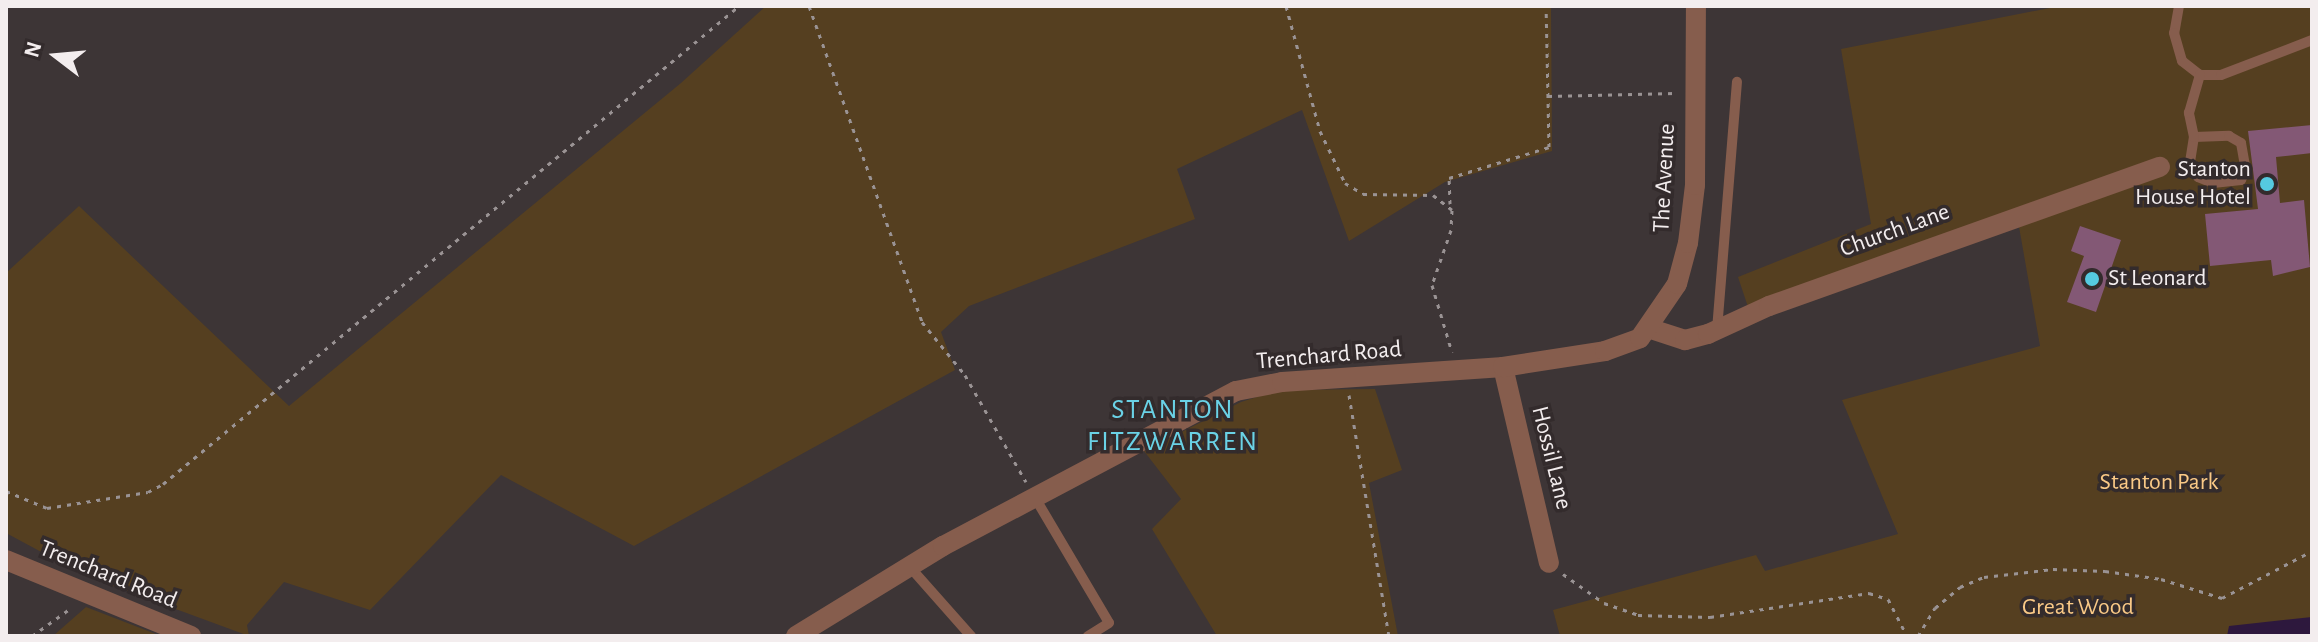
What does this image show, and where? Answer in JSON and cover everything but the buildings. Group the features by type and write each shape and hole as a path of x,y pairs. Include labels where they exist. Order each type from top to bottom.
{"street":[{"name":"The Avenue","path":"1645,334 1677,284 1688,243 1695,185 1696,6"},
{"name":"Church Lane","path":"1645,334 1685,340 1717,330 2031,209 2160,167"},
{"name":"Trenchard Road","path":"796,636 909,566 1034,496 1236,391 1282,382 1503,367 1605,351 1645,334"},
{"name":"Hossil Lane","path":"1503,367 1549,563"},
{"name":"Trenchard Road","path":"6,560 191,636"}],"lane":[{"path":"2179,6 2174,33 2182,61 2200,75 2221,75 2312,40"},
{"path":"2194,137 2229,136 2241,143 2246,170 2241,180 2213,183 2198,177 2190,162 2194,137 2189,113 2200,75"},
{"path":"1717,330 1737,82"},
{"path":"1034,496 1109,623 1088,636"},
{"path":"909,566 971,636"}],"path":[{"path":"6,491 47,508 140,494 163,484 739,6"},
{"path":"809,6 922,322 965,375 1034,496"},
{"path":"1286,6 1320,131 1345,183 1363,194 1433,195 1449,205"},
{"path":"1458,371 1432,285 1451,230 1449,178 1549,147 1546,6"},
{"path":"1548,96 1695,93"},
{"path":"1348,379 1389,636"},
{"path":"1918,636 1935,608 1960,587 1984,577 2053,569 2105,571 2161,579 2222,598 2312,551"},
{"path":"1549,563 1604,603 1638,615 1710,617 1869,593 1888,599 1907,636"},
{"path":"32,636 90,597"}],"green space":[{"path":"766,6 1551,6 1552,151 1445,182 1349,241 1302,110 1177,169 1195,219 969,306 941,332 955,370 634,546 501,475 370,610 284,582 247,625 249,636 86,576 6,533 6,273 79,206 289,406 681,83"},
{"name":"Stanton Park","path":"2060,6 2312,6 2312,636 1560,636 1553,610 1756,555 1765,571 1898,534 1842,400 2040,346 2018,221 1752,319 1738,277 1871,224 1841,49"},
{"path":"1375,389 1402,470 1369,483 1398,636 1217,636 1152,529 1181,499 1144,451 1241,402 1279,390"},
{"path":"86,607 161,636 53,636"}],"shaded area":[{"path":"2312,617 2312,636 2227,636 2229,626"}],"place":[{"name":"Stanton House Hotel","path":"2267,184"},
{"name":"St Leonard","path":"2092,279"}],"district":[{"name":"STANTON FITZWARREN","path":"1173,426"}],"park label":[{"name":"Great Wood","path":"2078,608"}]}
